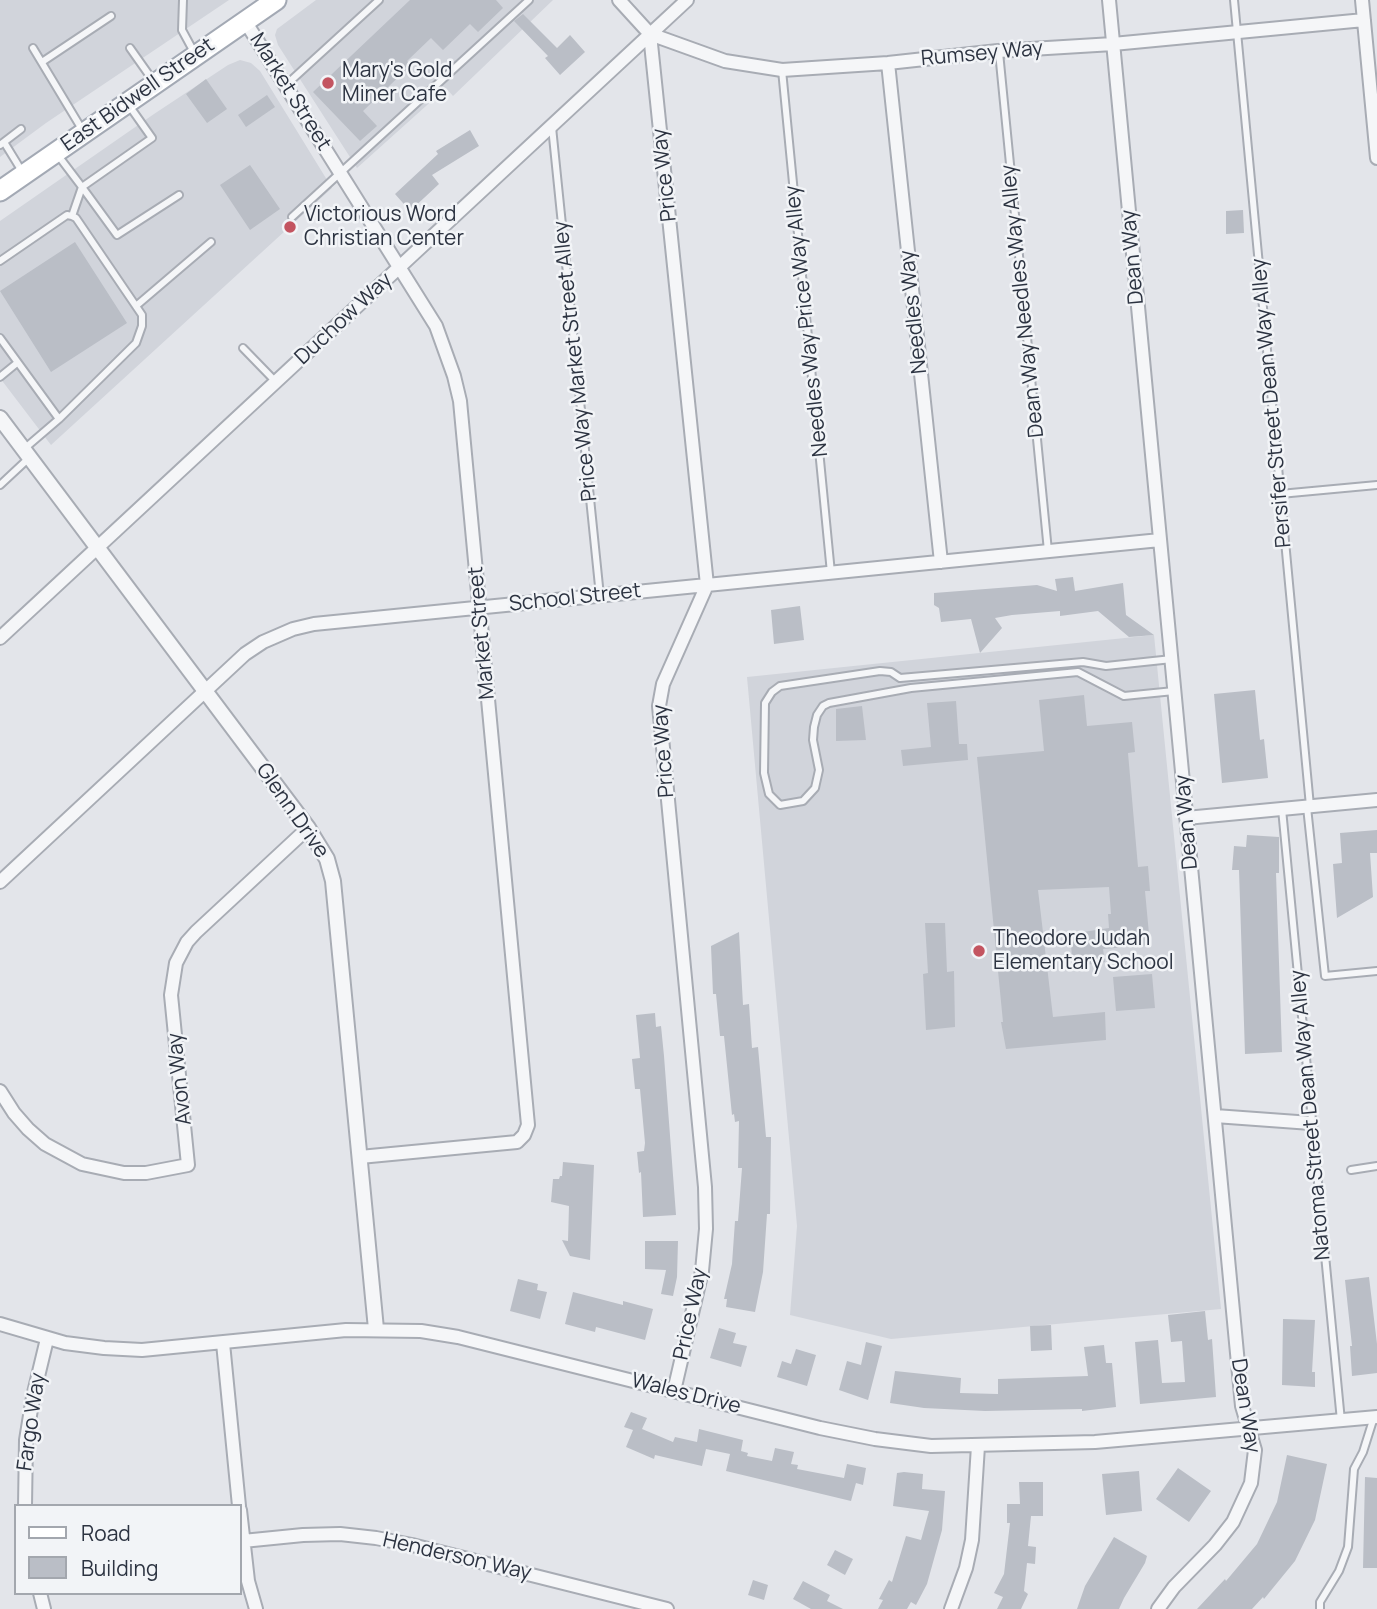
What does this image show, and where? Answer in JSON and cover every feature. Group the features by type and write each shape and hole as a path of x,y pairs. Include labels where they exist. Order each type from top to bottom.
{"main road":[{"name":"East Bidwell Street","path":"0,191 274,1"}],"street":[{"name":"Rumsey Way","path":"619,0 650,34 725,61 782,69 1114,44 1364,20"},
{"name":"Duchow Way","path":"0,638 687,0"},
{"name":"Dean Way","path":"1109,0 1242,1406 1255,1450 1254,1468 1241,1510 1225,1534 1174,1587 1158,1609"},
{"path":"1362,0 1377,158"},
{"name":"Market Street","path":"245,21 436,326 460,401 528,1125 517,1142 360,1157"},
{"name":"Price Way","path":"650,34 707,585 663,684 659,706 705,1187 706,1229 702,1271 674,1391"},
{"name":"Needles Way","path":"888,63 941,562"},
{"name":"Glenn Drive","path":"0,418 308,828 327,859 333,881 376,1329"},
{"name":"School Street","path":"0,882 245,654 263,642 293,629 314,624 1160,540"},
{"path":"1186,818 1377,800"},
{"name":"Avon Way","path":"0,1091 14,1113 44,1144 82,1164 124,1173 146,1173 188,1165 171,995 176,963 187,942 196,932 308,828"},
{"path":"1215,1116 1311,1123"},
{"name":"Wales Drive","path":"0,1324 47,1339 104,1348 142,1350 376,1329 421,1331 458,1337 875,1439 931,1446 1095,1442 1376,1417"},
{"name":"Fargo Way","path":"25,1504 26,1440 47,1339"},
{"path":"223,1343 239,1504"},
{"path":"951,1609 966,1569 972,1540 978,1446"},
{"path":"242,1533 248,1581 256,1609"},
{"name":"Henderson Way","path":"243,1541 340,1534 376,1538 667,1609"}],"lane":[{"path":"183,0 182,30 195,56"},
{"path":"286,85 379,0"},
{"path":"292,217 529,0"},
{"name":"Persifer Street Dean Way Alley","path":"1234,0 1325,976 1377,971"},
{"path":"42,62 111,16"},
{"path":"33,48 84,133"},
{"path":"130,48 155,84"},
{"name":"Dean Way Needles Way Alley","path":"999,51 1048,551"},
{"name":"Needles Way Price Way Alley","path":"782,69 831,573"},
{"path":"72,216 82,187 152,138 127,102"},
{"name":"Price Way Market Street Alley","path":"551,126 600,596"},
{"path":"21,129 2,144 24,174"},
{"path":"55,152 117,235 179,195"},
{"path":"0,261 67,215 72,216 76,218 142,315 142,326 136,343 59,419 0,485"},
{"path":"136,306 211,242"},
{"path":"0,338 59,419"},
{"path":"243,348 276,382"},
{"path":"0,377 17,363"},
{"path":"1280,494 1377,485"},
{"path":"1172,659 1105,666 1083,662 900,678 891,672 880,671 780,686 765,703 764,773 769,794 780,804 803,801 815,788 819,770 813,740 817,715 823,706 829,703 911,688 1078,673 1124,696 1174,691"},
{"name":"Natoma Street Dean Way Alley","path":"1282,809 1340,1421"},
{"path":"1350,1170 1377,1166"},
{"path":"1320,1609 1320,1602 1339,1571 1348,1547 1354,1469 1376,1417"}],"shaded area":[{"path":"0,0 229,0 0,157"},
{"path":"316,0 553,0 453,96 446,88 357,168 278,45 275,35 277,29"},
{"path":"240,60 251,63 260,71 332,188 51,445 0,378 0,221 154,114 228,65"},
{"name":"Theodore Judah Elementary School","path":"1154,635 1221,1309 891,1339 790,1315 797,1226 747,677"}],"building":[{"path":"410,0 496,0 503,8 478,32 470,24 443,50 431,38 407,61 411,65 363,111 377,126 360,141 313,92"},
{"path":"523,14 557,48 570,35 585,52 560,75 545,58 548,56 514,21"},
{"path":"206,79 227,109 207,123 186,94"},
{"path":"267,95 275,107 246,127 238,115"},
{"path":"470,130 479,146 432,175 439,184 410,211 395,194 438,154 436,151"},
{"path":"250,165 280,209 250,230 220,185"},
{"path":"1243,210 1244,233 1226,234 1226,211"},
{"path":"75,242 127,323 51,372 0,291"},
{"path":"1073,577 1075,591 1123,583 1126,615 1154,635 1129,637 1098,611 1060,616 1060,611 1012,615 995,618 1002,628 980,653 971,619 941,622 939,608 934,605 934,593 1037,585 1057,591 1055,579"},
{"path":"800,606 804,640 774,644 771,610"},
{"path":"1255,690 1260,740 1264,739 1268,778 1222,783 1214,694"},
{"path":"1084,695 1087,726 1132,722 1135,752 1128,753 1138,867 1148,866 1150,891 1145,891 1150,945 1103,949 1105,962 1073,967 1070,934 1109,928 1109,887 1038,890 1053,1017 1105,1012 1106,1040 1006,1049 1001,1022 977,757 1044,751 1039,700"},
{"path":"956,701 959,744 967,744 968,760 903,766 901,750 931,747 927,703"},
{"path":"862,706 866,740 836,741 836,709"},
{"path":"1377,830 1377,853 1370,853 1373,897 1337,918 1333,864 1342,863 1340,833"},
{"path":"1247,835 1279,837 1279,873 1276,873 1282,1052 1245,1054 1239,870 1232,870 1234,846 1246,847"},
{"path":"925,923 945,923 947,972 954,971 955,1027 926,1030 923,974 928,973"},
{"path":"739,932 743,1005 749,1004 752,1048 758,1047 766,1137 771,1137 770,1214 767,1214 763,1272 755,1312 726,1307 727,1299 724,1299 732,1264 735,1221 738,1221 742,1168 738,1168 739,1121 735,1122 734,1114 732,1115 724,1036 720,1036 716,994 713,994 711,946"},
{"path":"1152,974 1155,1008 1116,1011 1113,977"},
{"path":"655,1013 656,1027 661,1026 676,1215 643,1217 641,1172 639,1173 637,1152 644,1151 645,1143 640,1089 635,1089 632,1059 640,1058 636,1015"},
{"path":"563,1162 594,1165 590,1260 570,1256 562,1240 568,1241 569,1206 551,1202 553,1179 562,1176"},
{"path":"645,1241 678,1241 677,1277 673,1296 661,1294 666,1270 645,1269"},
{"path":"1369,1277 1377,1344 1377,1373 1352,1376 1352,1346 1345,1280"},
{"path":"518,1279 538,1284 537,1290 547,1292 540,1319 510,1311"},
{"path":"573,1292 623,1305 623,1301 653,1309 645,1340 596,1327 595,1332 565,1324"},
{"path":"1205,1311 1208,1340 1212,1339 1216,1397 1140,1404 1135,1342 1158,1340 1162,1383 1185,1382 1182,1341 1171,1342 1168,1315"},
{"path":"1283,1319 1315,1320 1312,1372 1315,1372 1315,1387 1282,1385"},
{"path":"1051,1325 1052,1350 1031,1351 1030,1326"},
{"path":"719,1328 736,1333 733,1343 747,1346 741,1367 710,1358"},
{"path":"866,1342 882,1346 868,1400 839,1390 847,1361 861,1365"},
{"path":"1104,1345 1106,1363 1112,1363 1116,1407 1082,1411 985,1411 924,1408 890,1403 895,1371 961,1378 960,1393 998,1394 998,1379 1088,1376 1084,1347"},
{"path":"796,1349 816,1355 807,1386 777,1377 782,1361 791,1364"},
{"path":"631,1412 647,1418 642,1429 673,1442 675,1437 697,1442 699,1429 743,1440 741,1451 748,1453 747,1456 772,1461 775,1448 794,1452 791,1464 798,1465 797,1469 844,1478 847,1464 866,1468 863,1485 856,1483 851,1501 726,1471 730,1454 706,1449 702,1466 655,1455 654,1459 626,1447 633,1430 624,1427"},
{"path":"1287,1455 1327,1464 1315,1520 1295,1561 1264,1599 1263,1597 1252,1609 1197,1609 1225,1579 1226,1581 1257,1544 1277,1502"},
{"path":"1178,1468 1211,1491 1189,1522 1156,1499"},
{"path":"1139,1471 1142,1511 1106,1515 1102,1474"},
{"path":"897,1473 923,1474 922,1489 945,1491 942,1530 927,1584 916,1605 911,1602 907,1609 878,1609 883,1600 879,1599 889,1580 892,1582 906,1536 921,1540 929,1511 893,1506"},
{"path":"1365,1477 1377,1478 1377,1568 1363,1568"},
{"path":"1019,1482 1043,1482 1043,1516 1031,1516 1028,1546 1036,1547 1035,1564 1027,1563 1024,1591 1028,1594 1021,1609 997,1609 1003,1597 994,1593 1004,1574 1010,1523 1007,1523 1007,1504 1020,1504"},
{"path":"1114,1537 1147,1556 1145,1563 1119,1609 1077,1609 1085,1586"},
{"path":"835,1550 853,1559 845,1575 827,1565"},
{"path":"753,1580 768,1585 764,1600 748,1595"},
{"path":"803,1581 830,1595 827,1601 843,1609 811,1609 793,1599"}],"place":[{"name":"Mary's Gold Miner Cafe","path":"328,83"},
{"name":"Victorious Word Christian Center","path":"290,227"},
{"name":"Theodore Judah Elementary School","path":"979,951"}]}
